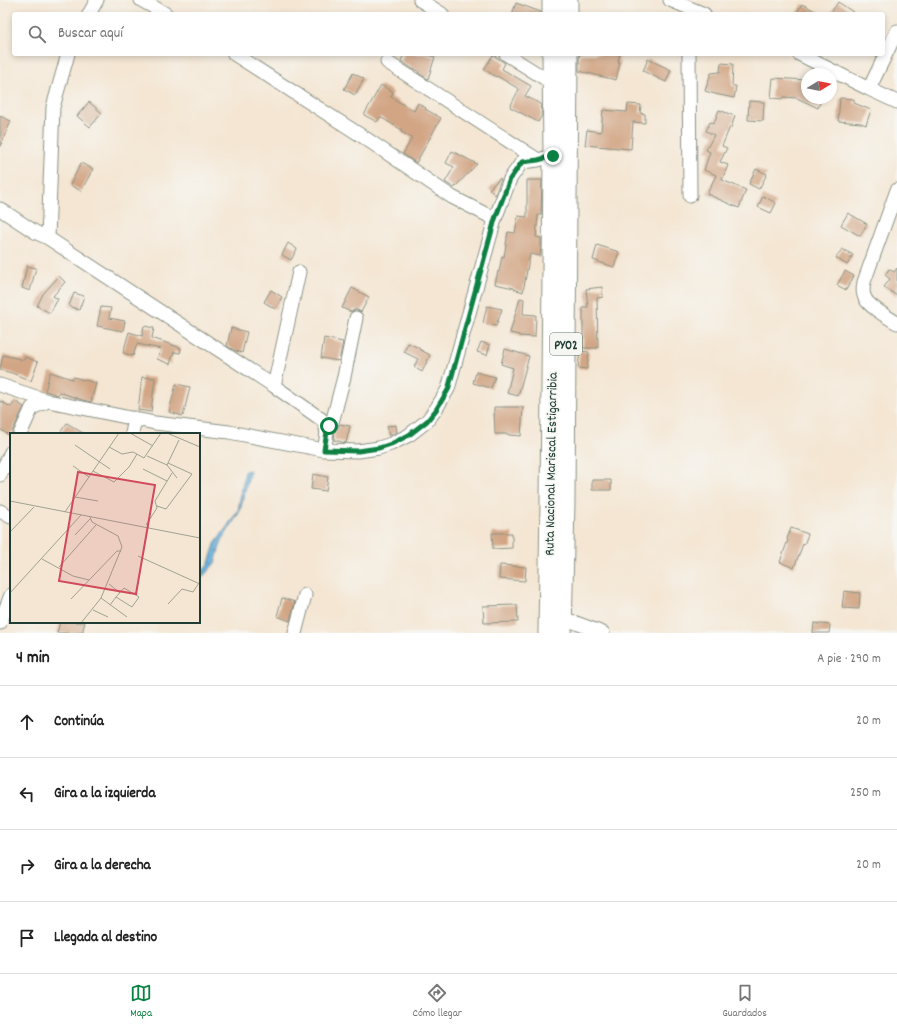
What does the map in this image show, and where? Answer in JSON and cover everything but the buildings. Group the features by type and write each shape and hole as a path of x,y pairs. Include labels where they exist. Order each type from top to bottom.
{"highway":[{"path":"552,0 552,12"},
{"path":"568,0 568,12"},
{"name":"Ruta Nacional Mariscal Estigarribia","path":"548,633 550,494 545,158 552,83 552,56"},
{"name":"Ruta Nacional Mariscal Estigarribia","path":"563,625 568,56"}],"street":[{"path":"90,12 97,0"},
{"path":"141,0 162,12"},
{"path":"420,0 439,12"},
{"path":"670,0 688,11"},
{"path":"885,55 897,31"},
{"path":"48,238 53,108 67,56"},
{"path":"237,56 365,138 452,197 495,219"},
{"path":"509,56 552,83"},
{"path":"689,56 690,196"},
{"path":"803,56 897,102"},
{"path":"868,89 884,56"},
{"path":"387,62 545,158"},
{"path":"0,385 48,401 155,423 229,432 324,450 358,451 379,448 391,444 409,435 427,421 436,410 448,390 495,219 510,179 522,162 545,158"},
{"path":"897,190 864,282 863,290 864,298 869,304 897,323"},
{"path":"0,209 35,232 48,238 274,386 321,419 324,422 327,432 324,450"},
{"path":"274,386 299,272"},
{"path":"326,427 329,426 333,419 344,377 356,318"},
{"path":"20,433 32,408 48,401"},
{"path":"132,433 135,418"},
{"path":"0,475 10,454"},
{"path":"0,511 10,516"},
{"path":"295,633 305,595"},
{"path":"0,623 10,598"},
{"path":"563,625 603,633"}],"water":[{"path":"250,470 240,511 222,540 215,563 200,580 200,575 209,563 215,544 238,511 245,471"}],"route":[{"path":"329,426 326,427 327,432 324,450 358,451 379,448 391,444 409,435 427,421 436,410 448,390 495,219 510,179 522,162 553,156"}]}
